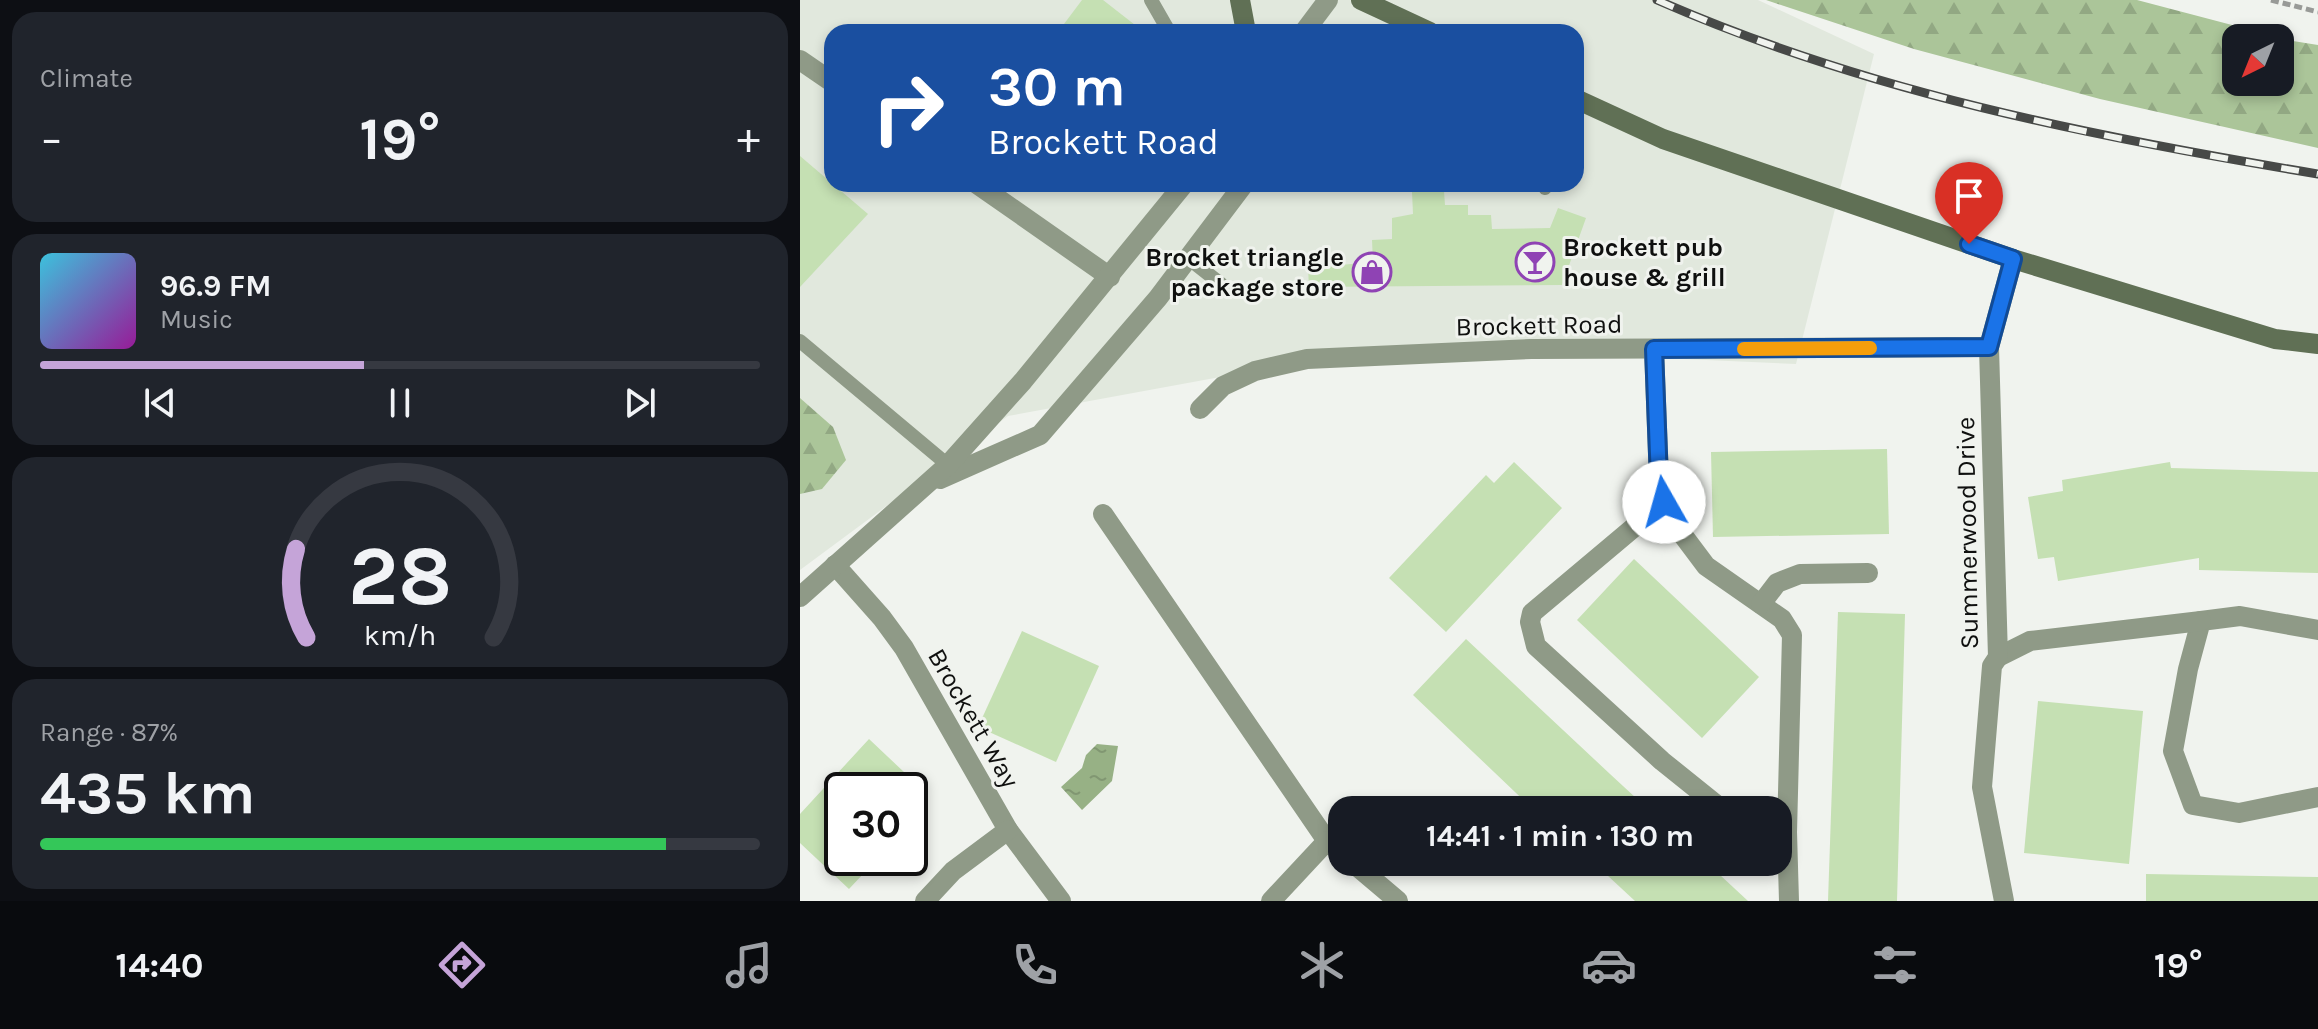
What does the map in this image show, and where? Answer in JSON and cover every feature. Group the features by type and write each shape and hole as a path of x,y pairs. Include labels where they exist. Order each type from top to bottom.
{"main road":[{"path":"1240,0 1244,24"},
{"path":"1361,0 1413,24"},
{"path":"1584,107 1663,139 2013,259 2275,339 2318,344"}],"street":[{"path":"1310,24 1328,0"},
{"path":"800,60 824,76"},
{"path":"988,192 1110,277"},
{"path":"800,597 948,465 1110,277 1178,192"},
{"path":"925,485 1040,435 1158,298 1238,192"},
{"name":"Summerwood Drive","path":"2004,901 1982,787 1992,666 1998,657 1989,347 2013,259"},
{"name":"Brockett Road","path":"1200,409 1223,386 1255,371 1307,359 1531,349 1989,347"},
{"path":"1654,349 1659,480 1664,502 1676,526 1706,566 1782,619 1792,635 1785,796"},
{"path":"1664,502 1532,613 1530,622 1536,646 1544,654 1662,761 1706,796"},
{"path":"1103,514 1328,839"},
{"name":"Brockett Way","path":"835,565 904,648 1008,830 1061,901"},
{"path":"1761,604 1777,583 1800,574 1827,571 1868,573"},
{"path":"1998,657 2030,641 2240,616 2318,630"},
{"path":"2201,621 2188,669 2173,751 2193,805 2239,813 2318,797"},
{"path":"925,901 953,871 1008,830"},
{"path":"1271,901 1328,853"},
{"path":"1369,876 1398,901"},
{"path":"1787,876 1789,901"}],"lane":[{"path":"1151,0 1165,24"},
{"path":"1188,258 1221,284"},
{"path":"800,341 948,465"}],"path":[{"path":"2271,0 2318,12"}],"shaded area":[{"path":"800,0 1758,0 1874,54 1796,364 1390,346 1008,416 800,570"}],"green space":[{"path":"1766,0 2137,0 2228,24 2222,24 2222,96 2294,96 2294,41 2318,45 2318,148 2100,99 1914,49"},
{"path":"800,398 833,427 846,460 822,489 800,494"}],"water":[{"path":"1097,744 1118,746 1112,781 1082,810 1061,787 1082,768 1086,755"}],"building":[{"path":"1082,0 1103,0 1134,24 1064,24"},
{"path":"800,156 824,176 824,192 842,192 868,214 800,287"},
{"path":"1412,192 1444,192 1445,205 1468,205 1468,215 1491,215 1492,229 1550,228 1558,208 1586,218 1562,285 1309,287 1308,268 1373,262 1372,240 1392,239 1392,218 1413,214"},
{"path":"1887,449 1889,534 1713,537 1711,452"},
{"path":"1514,462 1562,508 1446,632 1389,578 1486,475 1494,483"},
{"path":"2170,462 2171,468 2318,472 2318,573 2199,570 2199,558 2058,581 2054,557 2038,559 2028,497 2063,491 2062,480"},
{"path":"1634,559 1759,677 1702,738 1577,620"},
{"path":"1838,612 1905,614 1897,901 1828,901"},
{"path":"1022,631 1099,666 1056,762 978,727"},
{"path":"1466,639 1634,796 1519,796 1413,695"},
{"path":"2038,701 2143,711 2129,864 2024,853"},
{"path":"869,739 904,772 839,772"},
{"path":"824,788 824,866 800,843 800,814"},
{"path":"2146,874 2318,877 2318,901 2146,901"},
{"path":"835,876 861,876 849,889"},
{"path":"1608,876 1721,876 1748,901 1635,901"}],"railway":[{"path":"1657,0 1817,61 1982,108 2149,144 2318,174"}],"slow traffic":[{"path":"1744,349 1870,348"}],"place":[{"name":"Brockett pub house & grill","path":"1535,262"},
{"name":"Brocket triangle package store","path":"1372,272"}],"route":[{"path":"1664,502 1659,480 1654,349 1989,347 2013,259 1969,244"}]}
